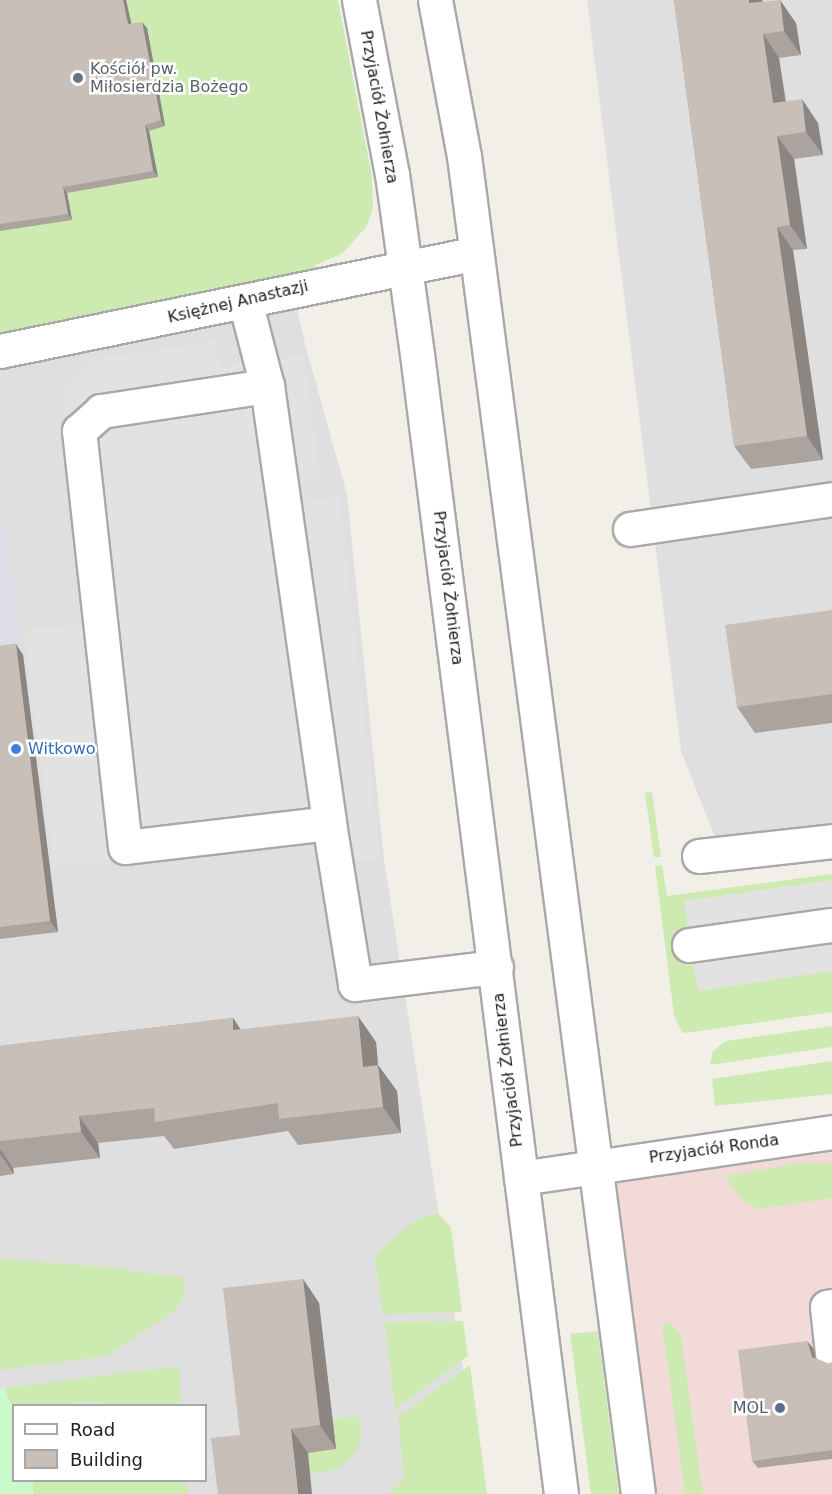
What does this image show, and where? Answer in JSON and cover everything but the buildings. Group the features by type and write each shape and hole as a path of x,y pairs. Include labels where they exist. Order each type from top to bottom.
{"street":[{"name":"Przyjaciół Żołnierza","path":"359,0 392,174 496,967 520,1178 561,1494"},
{"path":"435,0 464,156 638,1494"},
{"name":"Księżnej Anastazji","path":"0,351 476,253"},
{"path":"245,301 267,386 328,823 355,984 496,967"},
{"path":"267,386 101,411 79,431 124,847 328,823"},
{"path":"630,529 832,499"},
{"path":"699,856 832,841"},
{"path":"689,945 832,925"},
{"name":"Przyjaciół Ronda","path":"596,1166 832,1132"},
{"path":"520,1178 596,1166"},
{"path":"832,1306 827,1307 832,1353"}],"shaded area":[{"path":"0,0 227,0 306,348 347,494 384,859 482,1494 0,1494"},
{"path":"587,0 832,0 832,834 718,845 681,751"},
{"path":"215,341 220,368 304,356 320,480 295,484 314,500 339,496 380,858 351,862 303,845 54,866 24,631 90,623 62,390 92,360"},
{"path":"7,533 23,655 0,658 0,534"},
{"path":"832,880 832,971 698,991 693,962 678,964 673,932 688,930 684,901"},
{"path":"832,1146 832,1494 651,1494 609,1179"}],"green space":[{"path":"0,0 338,0 372,177 373,208 366,227 342,254 315,265 321,283 0,351"},
{"path":"652,792 661,857 654,857 645,793"},
{"path":"662,865 667,896 832,874 832,1012 685,1033 681,1031 674,1015 655,866"},
{"path":"832,1026 832,1047 710,1065 713,1051 726,1041"},
{"path":"832,1061 832,1094 715,1106 712,1079"},
{"path":"800,1163 832,1164 832,1198 759,1209 743,1201 725,1176"},
{"path":"439,1214 451,1228 462,1312 383,1314 375,1259 378,1253 406,1227 426,1216"},
{"path":"0,1259 105,1267 184,1278 183,1300 171,1314 107,1356 0,1370"},
{"path":"463,1321 468,1356 395,1409 385,1322"},
{"path":"671,1323 681,1336 703,1494 685,1494 662,1324"},
{"path":"598,1331 619,1494 591,1494 570,1334"},
{"path":"470,1365 487,1494 390,1494 404,1478 398,1417"},
{"path":"179,1366 181,1404 98,1404 98,1402 12,1406 4,1388"},
{"path":"4,1388 12,1406 12,1482 32,1482 34,1494 0,1494 0,1389"},
{"path":"355,1416 362,1423 359,1449 338,1469 310,1474 307,1453 336,1449 333,1419"},
{"path":"32,1482 186,1482 187,1494 34,1494"}],"place":[{"name":"Kościół pw. Miłosierdzia Bożego","path":"78,78"},
{"name":"Witkowo","path":"16,749"},
{"name":"MOL","path":"780,1408"}]}
